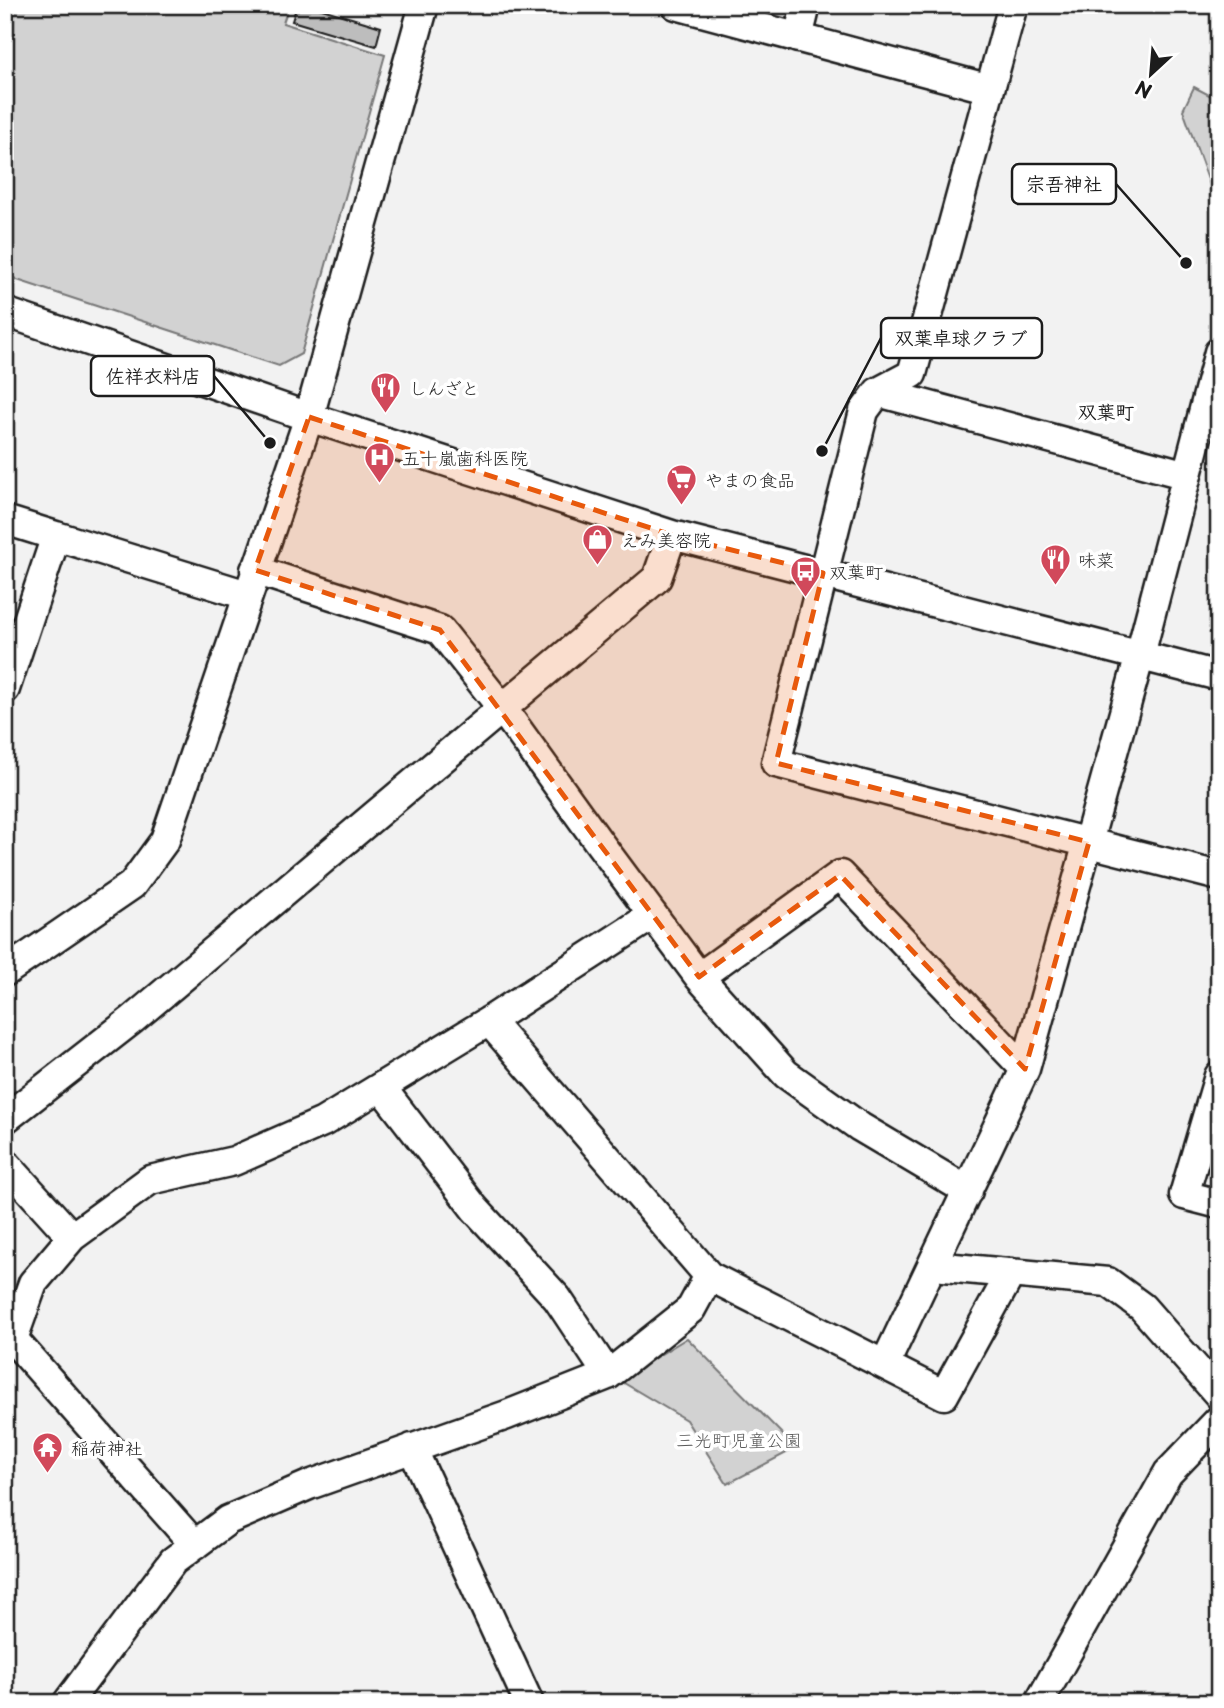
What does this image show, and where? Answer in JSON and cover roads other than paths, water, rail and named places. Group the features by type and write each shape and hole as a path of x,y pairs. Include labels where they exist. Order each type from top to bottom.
{"street":[{"path":"5,972 132,885 165,839 309,417 424,5"},
{"path":"676,5 990,89"},
{"path":"797,38 806,5"},
{"path":"1013,5 912,374 878,392 864,411 776,763 1219,876"},
{"path":"5,312 309,417 672,534 1219,676"},
{"path":"885,1364 1025,1069 1140,655 1219,352"},
{"path":"878,392 1187,475"},
{"path":"5,520 56,536 440,630 502,708 699,977 786,1074 860,1127 968,1191"},
{"path":"5,1119 133,1019 657,578 672,534"},
{"path":"5,689 56,536"},
{"path":"699,977 840,875 1025,1069"},
{"path":"195,1545 9,1341 33,1283 72,1237 150,1180 234,1161 323,1122 489,1021 653,915"},
{"path":"489,1021 709,1276 944,1395 1011,1273"},
{"path":"1219,1076 1184,1195 1219,1204"},
{"path":"381,1087 475,1209 557,1298 608,1375"},
{"path":"5,1163 72,1237"},
{"path":"933,1266 1108,1282 1142,1307 1219,1395"},
{"path":"67,1703 173,1561 228,1520 309,1485 508,1415 608,1375 691,1309 709,1276"},
{"path":"1039,1703 1168,1473 1219,1420"},
{"path":"412,1448 529,1703"}],"place":[{"name":"宗吾神社","path":"1186,263"},
{"name":"しんざと","path":"386,414"},
{"name":"佐祥衣料店","path":"270,443"},
{"name":"双葉卓球クラブ","path":"822,451"},
{"name":"五十嵐歯科医院","path":"379,484"},
{"name":"やまの食品","path":"682,506"},
{"name":"えみ美容院","path":"598,566"},
{"name":"味菜","path":"1055,586"},
{"name":"双葉町","path":"806,598"},
{"name":"稲荷神社","path":"48,1474"}],"district":[{"name":"双葉町","path":"1106,411"}],"park label":[{"name":"三光町児童公園","path":"739,1439"}]}
